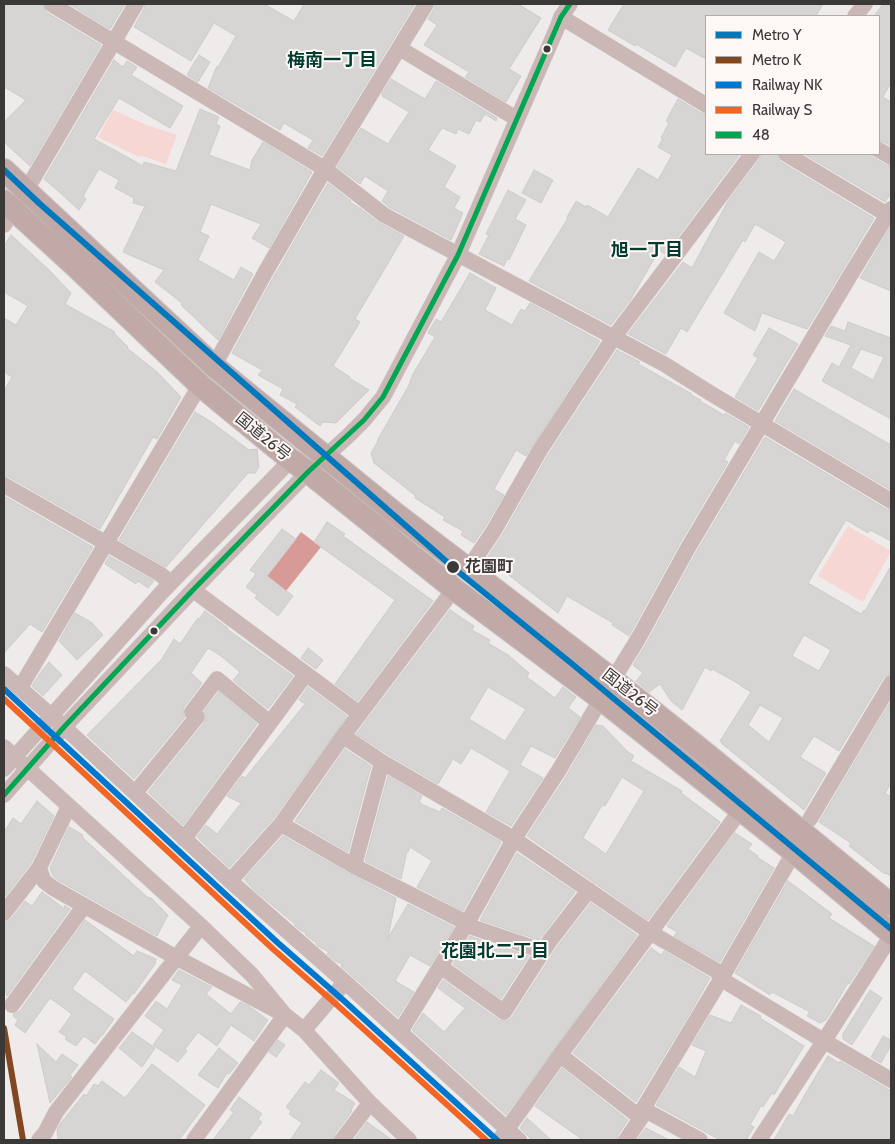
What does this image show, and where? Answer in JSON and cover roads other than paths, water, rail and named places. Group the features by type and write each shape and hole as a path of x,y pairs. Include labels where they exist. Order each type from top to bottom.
{"highway":[{"name":"国道26号","path":"4,170 214,366 396,514 699,748 891,905"},
{"name":"国道26号","path":"7,212 75,266 200,386 454,589 601,699 794,852 891,935"}],"street":[{"path":"51,4 325,169 384,215 664,364 891,501"},
{"path":"7,212 26,190 136,4"},
{"path":"214,366 266,270 325,169 426,4"},
{"path":"856,15 865,4"},
{"path":"4,769 9,752 51,716 162,592 299,466 325,456 348,436 383,397 458,255 566,10 705,104"},
{"path":"400,48 517,119"},
{"path":"880,151 891,157"},
{"path":"468,569 493,532 540,450 614,337 751,155"},
{"path":"400,1032 466,924 514,839 559,770 638,639 689,546 848,279 890,214 788,155"},
{"path":"20,688 200,386"},
{"path":"4,795 64,727 193,590 299,466 325,456"},
{"path":"4,485 166,579"},
{"path":"230,881 281,824 343,736 454,589"},
{"path":"193,590 360,714"},
{"path":"4,674 230,881 400,1032 504,1134 519,1140"},
{"path":"184,838 306,674"},
{"path":"135,793 197,717 192,712 217,679 270,722"},
{"path":"810,819 891,683"},
{"path":"343,736 382,762 514,839 652,932 717,971 721,979 891,1080"},
{"path":"9,752 252,974 285,1015"},
{"path":"354,866 382,762"},
{"path":"4,913 39,868 69,806"},
{"path":"504,1134 740,810"},
{"path":"281,824 354,866 466,924 543,951"},
{"path":"626,1140 794,852"},
{"path":"39,868 44,881 53,888 177,958 285,1015 304,1030 370,1103 409,1140"},
{"path":"440,968 504,1012 543,951 589,890"},
{"path":"12,1005 84,906"},
{"path":"43,1138 56,1112 201,926"},
{"path":"759,1140 891,935"},
{"path":"304,1030 345,982"},
{"path":"194,1140 285,1015"},
{"path":"560,1055 642,1114 700,1140"},
{"path":"342,1140 370,1103"}],"metro line":[{"name":"Y","path":"4,170 40,204 455,569 891,929"},
{"name":"K","path":"4,1028 23,1140"}],"rail line":[{"name":"NK","path":"4,689 278,943 497,1140"},
{"name":"S","path":"4,699 273,949 486,1140"}],"place":[{"name":"花園町","path":"453,567"}],"district":[{"name":"梅南一丁目","path":"332,61"},
{"name":"旭一丁目","path":"647,251"},
{"name":"花園北二丁目","path":"495,952"}]}
